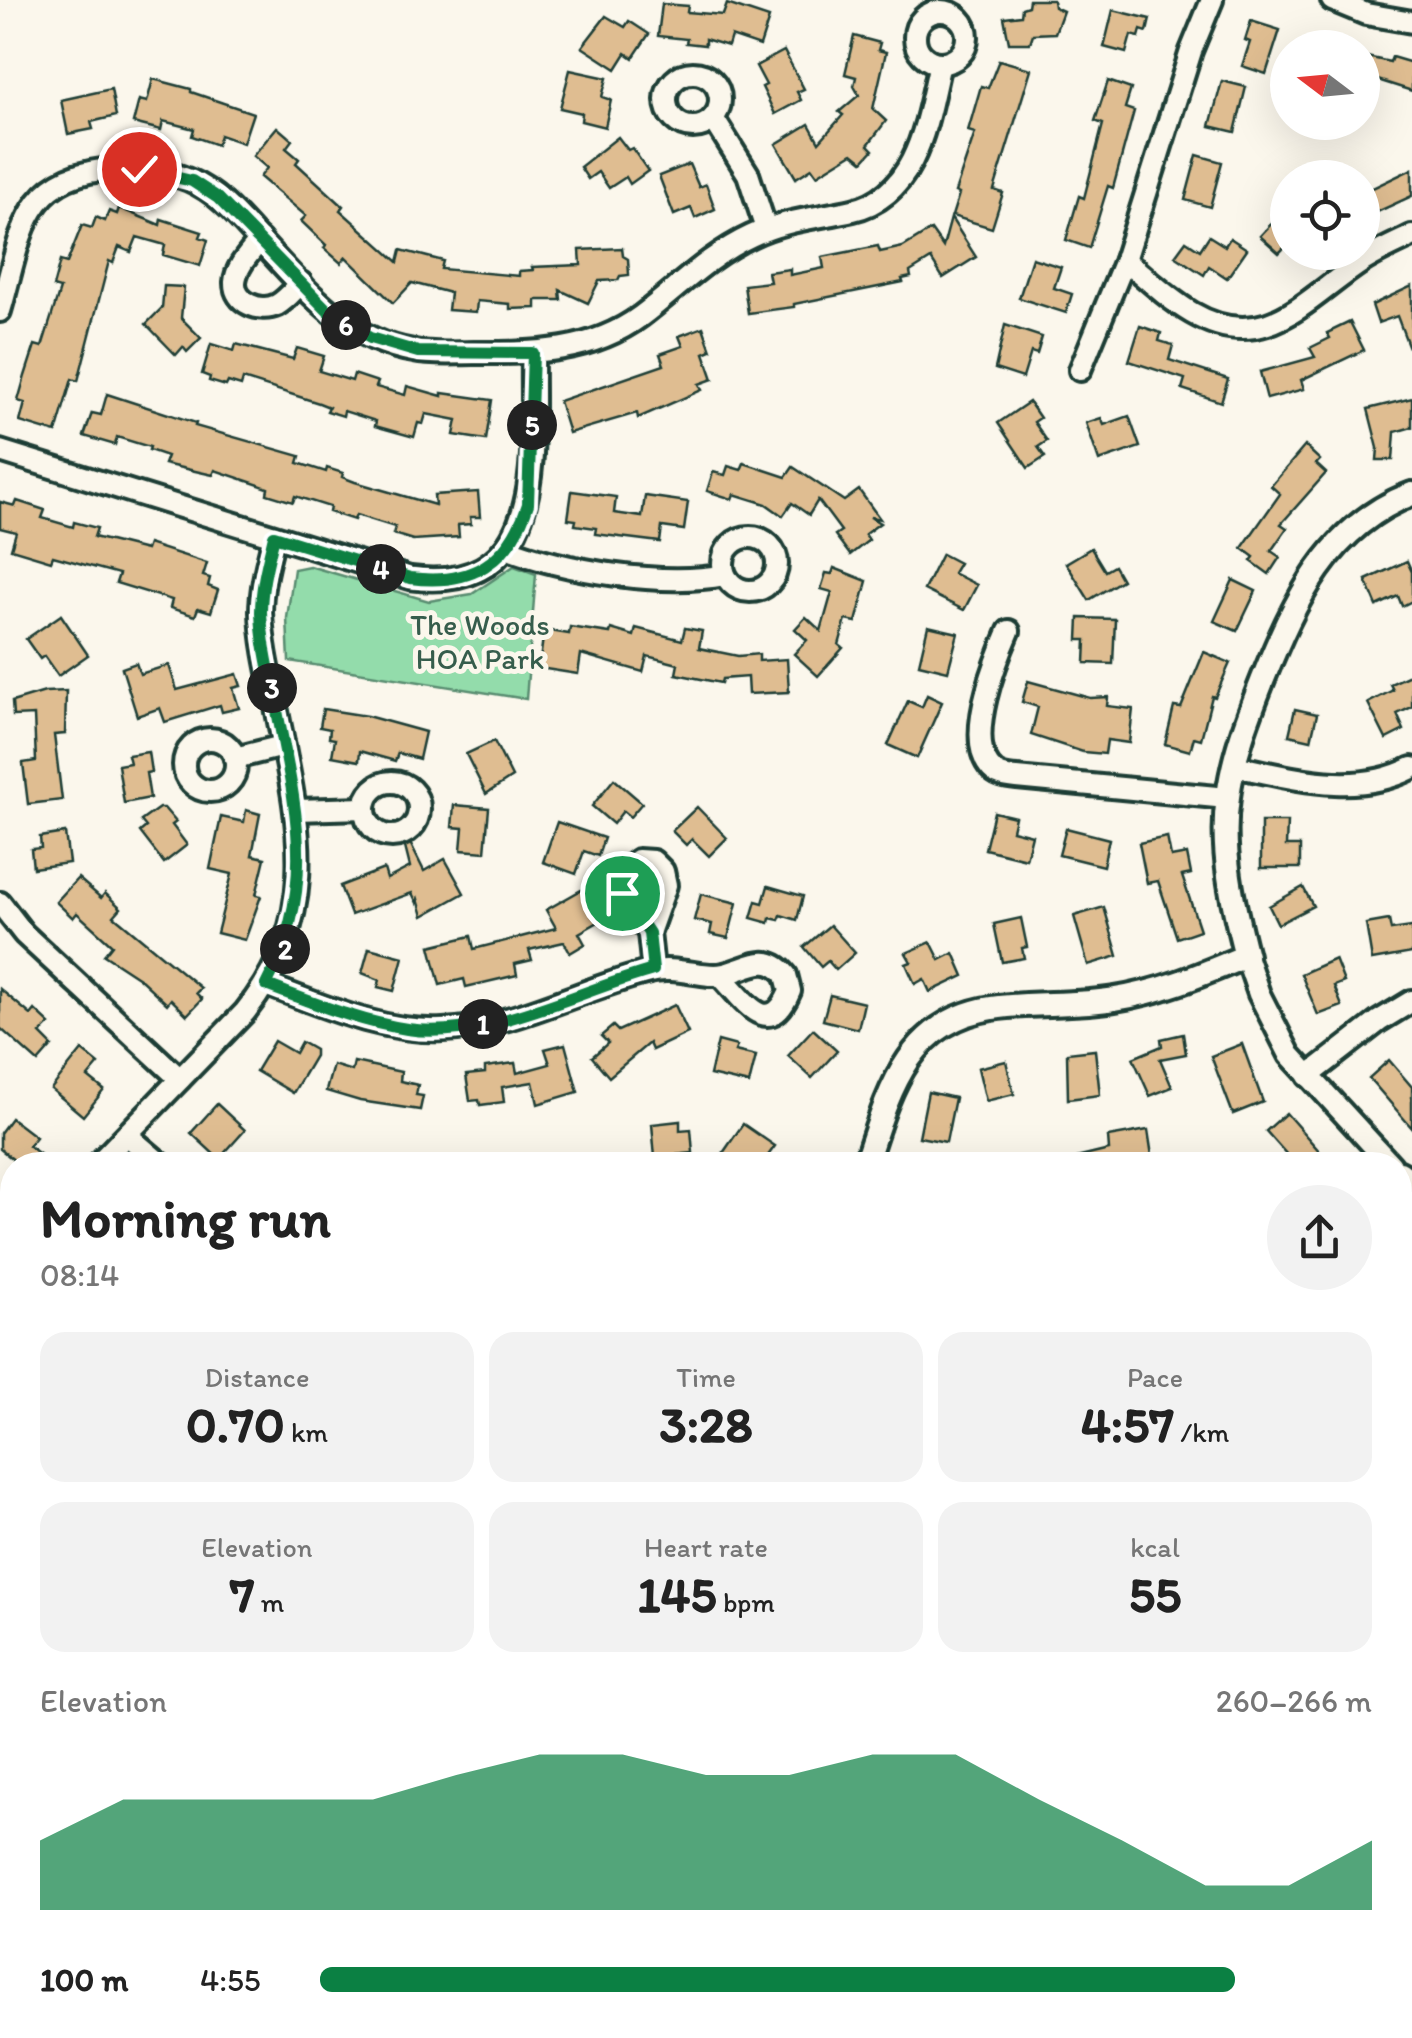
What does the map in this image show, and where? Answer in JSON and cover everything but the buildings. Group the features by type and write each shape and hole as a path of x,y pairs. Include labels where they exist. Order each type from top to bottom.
{"street":[{"path":"1080,370 1125,260 1191,50 1212,0"},
{"path":"1332,0 1366,14 1412,22"},
{"path":"0,312 35,202 47,189 92,170 139,169 192,181 218,198 350,328 395,348 418,352 533,353 584,345 639,317 732,244 786,221 867,206 898,185 910,168 926,124 940,64"},
{"path":"714,118 748,174 766,228"},
{"path":"1125,260 1188,311 1224,327 1244,330 1284,317 1362,262 1412,236"},
{"path":"260,240 240,266 235,281 238,294 247,304 264,309 279,304 302,283"},
{"path":"0,451 410,578 460,578 485,567 506,548 528,504 533,353"},
{"path":"1380,1152 1308,1076 1273,1026 1246,956 1230,880 1227,798 1254,703 1310,578 1348,532 1412,494"},
{"path":"111,1152 246,1012 284,953 296,912 296,810 263,638 261,609 262,586 274,536"},
{"path":"506,548 559,566 589,570 688,579 724,574"},
{"path":"1009,630 986,696 981,735 985,758 995,772 1017,778 1227,798"},
{"path":"235,758 284,746"},
{"path":"1234,766 1339,784 1378,782 1412,768"},
{"path":"296,810 364,808"},
{"path":"0,902 24,934 180,1079"},
{"path":"649,933 653,970"},
{"path":"870,1152 898,1072 925,1038 944,1025 990,1008 1114,1000 1172,987 1246,956"},
{"path":"266,985 383,1024 448,1030 494,1022 653,970 682,969 721,976"},
{"path":"1308,1076 1379,1021 1412,1002"},
{"path":"128,1136 147,1152"}],"green space":[{"name":"The Woods HOA Park","path":"309,566 429,601 472,594 514,566 536,574 526,699 289,661 287,618 294,569"}],"route":[{"path":"139,169 192,181 218,198 331,314 370,338 418,352 533,353 528,504 506,548 485,567 460,578 410,578 274,536 262,586 263,638 296,810 299,878 296,912 284,953 266,985 339,1011 409,1029 448,1030 494,1022 653,970 649,933 622,893"}]}
